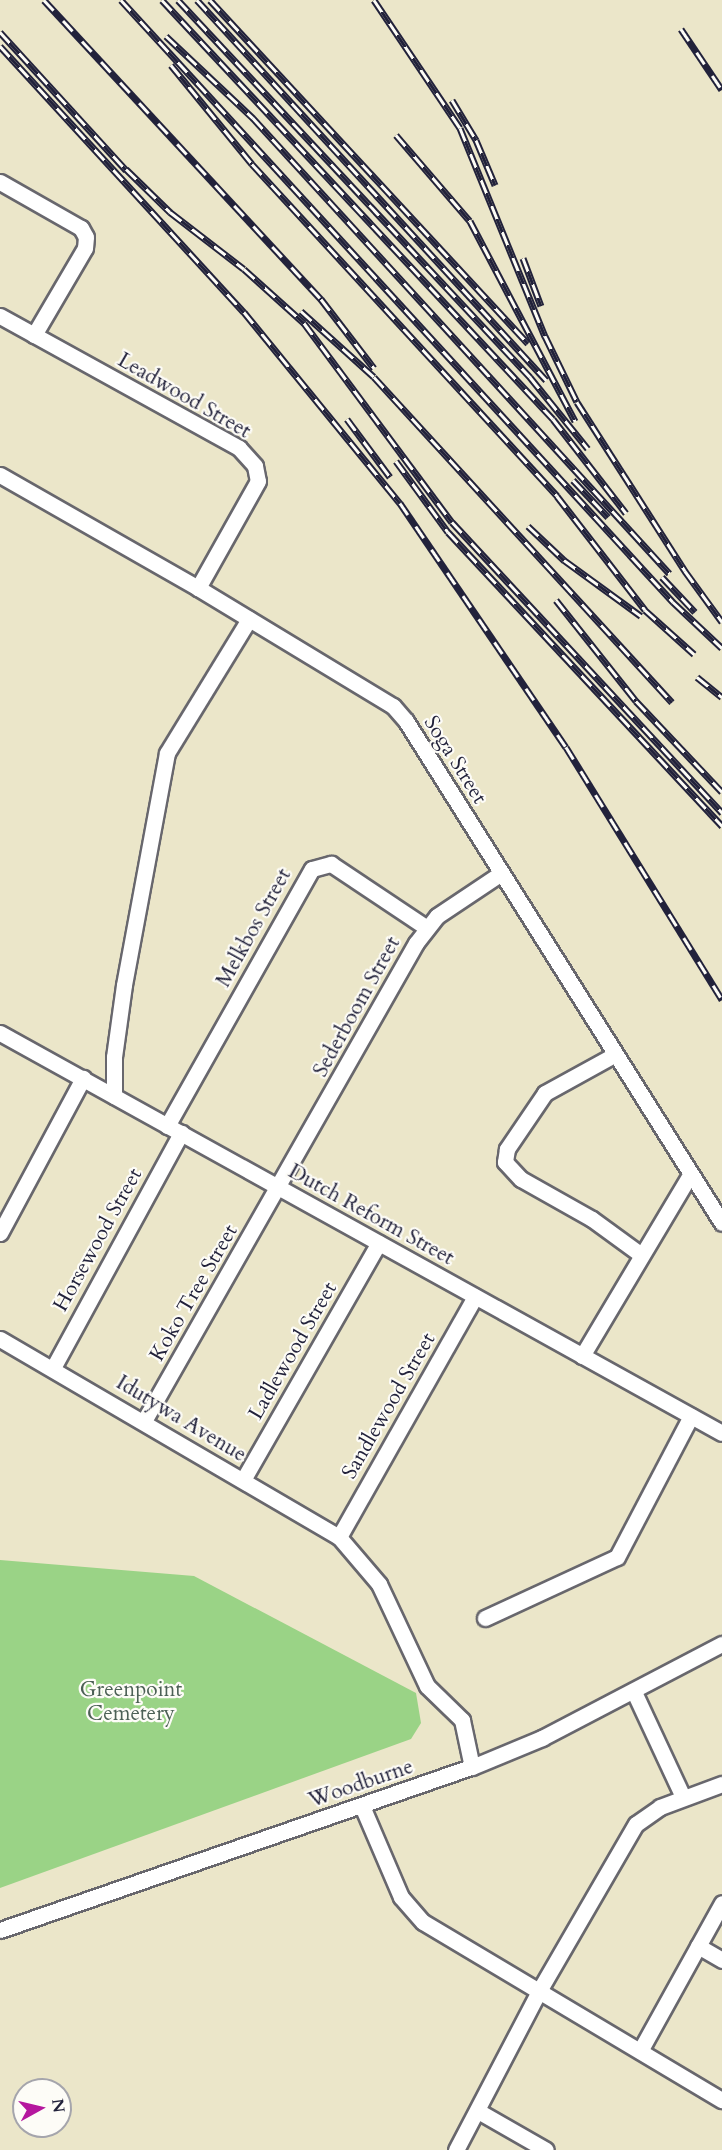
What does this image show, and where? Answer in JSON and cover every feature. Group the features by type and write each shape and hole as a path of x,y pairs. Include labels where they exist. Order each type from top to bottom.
{"street":[{"path":"0,182 81,228 86,237 85,248 34,335"},
{"name":"Leadwood Street","path":"0,316 239,448 255,466 258,481 198,588"},
{"name":"Soga Street","path":"0,475 198,588 393,706 406,721 500,874 722,1223"},
{"path":"114,1096 114,1057 124,985 167,753 249,619"},
{"name":"Melkbos Street","path":"167,1126 312,869 331,864 427,928"},
{"name":"Sederboom Street","path":"280,1187 427,928 437,916 500,874"},
{"name":"Dutch Reform Street","path":"0,1033 722,1433"},
{"path":"614,1055 545,1093 507,1149 505,1162 520,1179 592,1219 640,1254"},
{"path":"0,1233 83,1078"},
{"name":"Horsewood Street","path":"52,1368 181,1133"},
{"path":"582,1356 640,1254 690,1175"},
{"name":"Koko Tree Street","path":"144,1421 280,1187"},
{"name":"Ladlewood Street","path":"243,1480 379,1243"},
{"name":"Sandlewood Street","path":"339,1537 475,1297"},
{"name":"Idutywa Avenue","path":"0,1339 144,1421 339,1537 379,1584 427,1686 462,1720 472,1767"},
{"path":"485,1618 617,1557 691,1416"},
{"name":"Woodburne","path":"0,1930 472,1767 542,1738 634,1692 722,1644"},
{"path":"634,1692 683,1797"},
{"path":"456,2150 539,1991 636,1824 645,1815 683,1797 722,1784"},
{"path":"362,1806 407,1907 423,1922 722,2100"},
{"path":"640,2051 722,1904"},
{"path":"698,1946 722,1960"},
{"path":"478,2111 546,2150"}],"green space":[{"name":"Greenpoint Cemetery","path":"0,1560 194,1576 416,1693 421,1723 411,1739 0,1888"}],"railway":[{"path":"44,0 321,299 374,368"},
{"path":"121,0 673,602 722,648"},
{"path":"162,0 553,419 626,513"},
{"path":"178,0 530,377 588,449"},
{"path":"197,0 546,380"},
{"path":"210,0 528,343"},
{"path":"374,0 460,128 545,336 577,402 685,571 722,622"},
{"path":"681,29 722,90"},
{"path":"0,32 126,170"},
{"path":"166,36 253,118 669,573"},
{"path":"0,46 244,312 400,503 566,747 722,1000"},
{"path":"171,65 252,164 557,496 645,610 694,654"},
{"path":"452,100 476,140 495,185"},
{"path":"396,135 470,221 575,421"},
{"path":"126,169 170,212 244,269 304,323 452,522 722,813"},
{"path":"523,258 541,306"},
{"path":"301,311 374,377 672,702"},
{"path":"347,419 390,477"},
{"path":"396,461 448,532 722,826"},
{"path":"573,480 608,517"},
{"path":"528,526 564,560 641,616"},
{"path":"662,577 695,612"},
{"path":"556,600 636,701 722,792"},
{"path":"697,677 722,697"}]}
